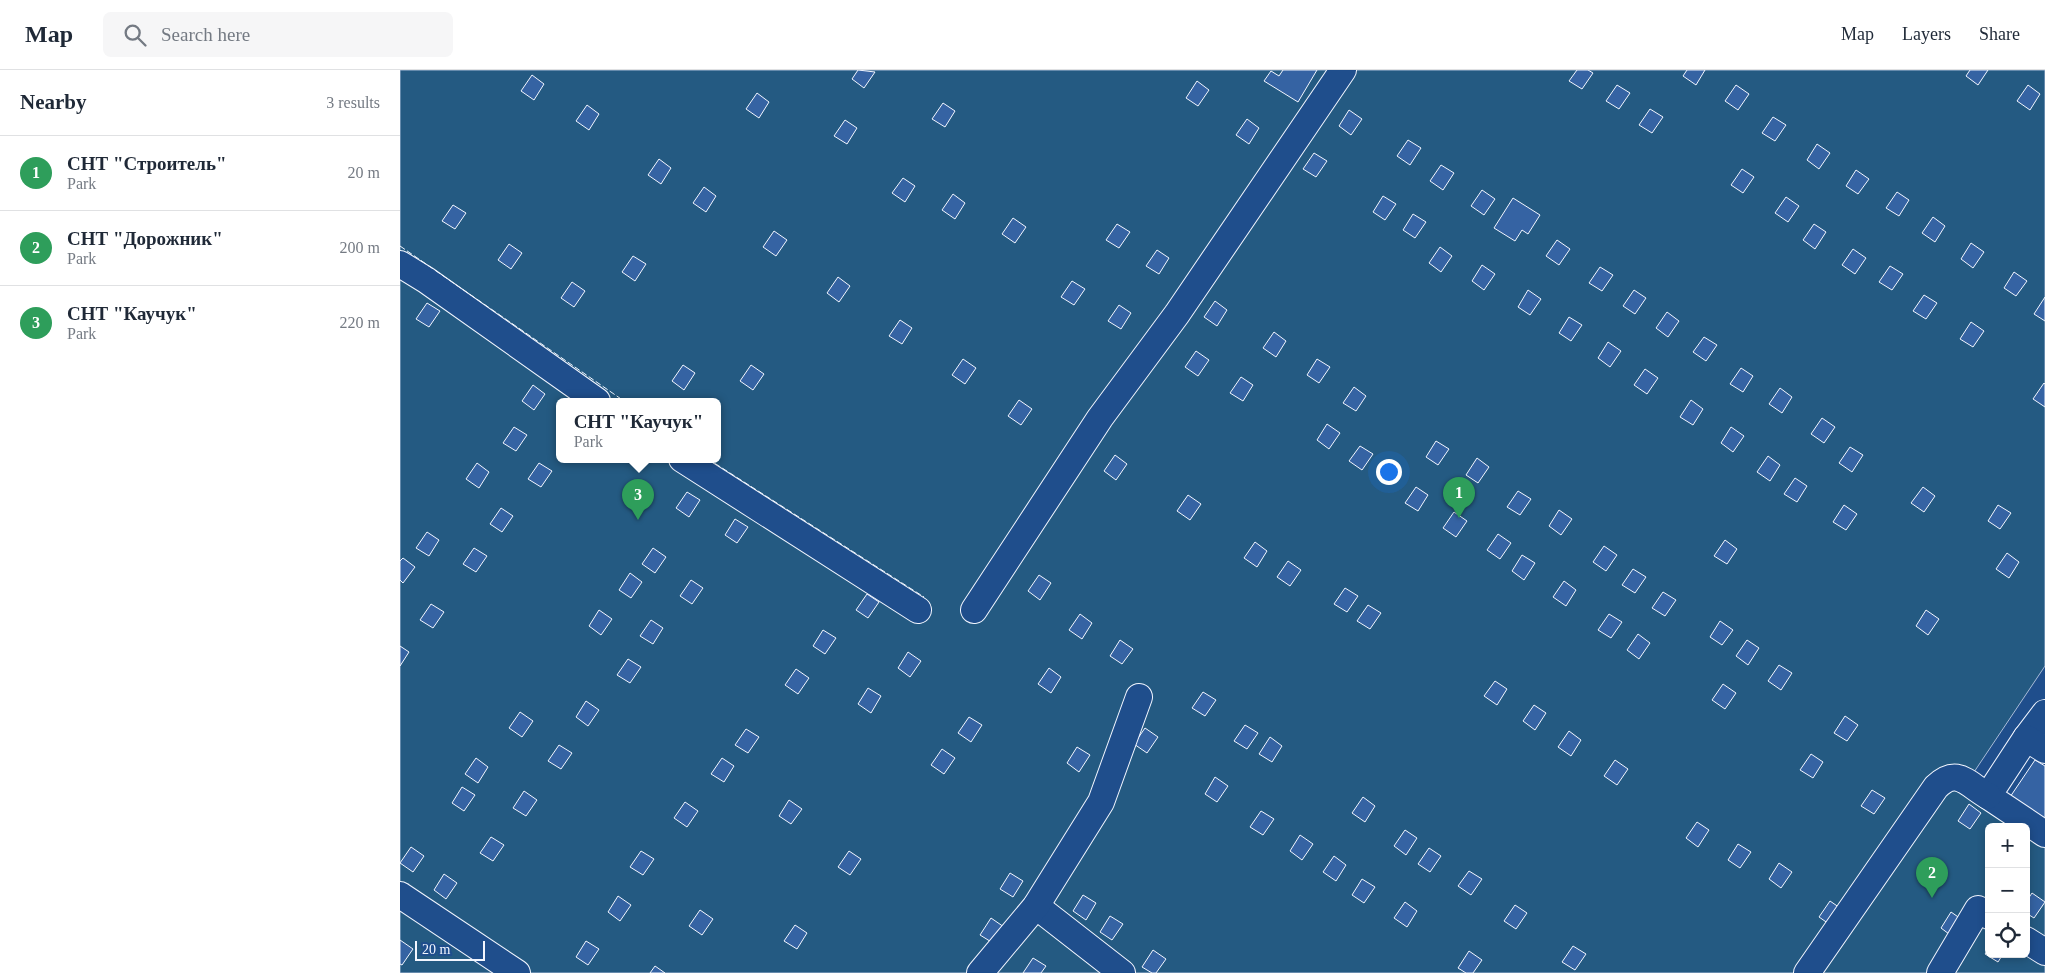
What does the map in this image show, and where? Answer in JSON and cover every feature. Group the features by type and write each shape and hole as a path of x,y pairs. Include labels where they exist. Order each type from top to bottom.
{"street":[{"path":"974,610 1100,418 1177,314 1343,70"},
{"path":"400,264 426,280 593,398"},
{"path":"688,463 918,610"},
{"path":"980,973 1036,906 1101,802 1139,697"},
{"path":"1988,796 2036,744 2045,713"},
{"path":"1807,973 1936,787 1946,777 1957,776 2045,834"},
{"path":"400,895 517,973"},
{"path":"1036,906 1122,973"},
{"path":"1940,973 1978,909 1985,913"},
{"path":"2030,943 2045,952"}],"shaded area":[{"path":"400,70 2045,70 2045,666 1964,787 2016,823 1985,823 1985,958 2030,958 2030,833 2045,842 2045,973 400,973"}],"building":[{"path":"858,70 875,72 864,88 852,79"},
{"path":"1283,70 1317,70 1298,102 1264,81 1271,71 1279,76"},
{"path":"1577,70 1588,70 1593,73 1582,89 1569,81"},
{"path":"1687,70 1705,70 1696,85 1683,76"},
{"path":"1970,70 1988,70 1978,85 1966,76"},
{"path":"532,75 544,84 534,100 521,91"},
{"path":"1197,81 1209,90 1198,106 1186,98"},
{"path":"1617,85 1630,93 1619,109 1606,101"},
{"path":"1736,85 1749,94 1738,110 1725,101"},
{"path":"2028,85 2040,94 2030,110 2017,101"},
{"path":"757,93 769,102 759,118 746,109"},
{"path":"943,103 955,111 945,127 932,119"},
{"path":"587,105 599,114 589,130 576,121"},
{"path":"1650,109 1663,117 1652,133 1639,125"},
{"path":"1349,110 1362,119 1351,135 1339,126"},
{"path":"1773,117 1786,125 1775,141 1762,133"},
{"path":"1247,119 1259,128 1249,144 1236,135"},
{"path":"845,120 857,128 847,144 834,136"},
{"path":"1408,140 1421,148 1410,165 1397,156"},
{"path":"1817,144 1830,153 1819,169 1807,160"},
{"path":"1314,153 1327,161 1316,177 1303,169"},
{"path":"659,159 671,168 661,184 648,175"},
{"path":"1441,165 1454,173 1443,190 1430,181"},
{"path":"1742,169 1754,177 1743,193 1731,185"},
{"path":"1856,170 1869,179 1858,194 1846,186"},
{"path":"903,178 915,186 905,202 892,193"},
{"path":"704,187 716,196 706,212 693,203"},
{"path":"1482,190 1495,199 1484,215 1471,206"},
{"path":"1897,192 1909,200 1899,216 1886,208"},
{"path":"953,194 965,203 955,219 942,210"},
{"path":"1383,196 1396,204 1385,220 1373,212"},
{"path":"1786,197 1799,206 1788,222 1775,213"},
{"path":"1513,198 1540,215 1528,234 1522,230 1515,241 1494,228"},
{"path":"453,205 466,213 455,229 442,221"},
{"path":"1413,214 1426,222 1415,238 1403,230"},
{"path":"1933,217 1945,226 1935,242 1922,233"},
{"path":"1013,218 1026,227 1015,243 1002,234"},
{"path":"1117,224 1130,232 1119,248 1106,240"},
{"path":"1814,224 1826,232 1815,249 1803,240"},
{"path":"774,231 787,240 776,256 763,247"},
{"path":"1557,240 1570,249 1559,265 1546,256"},
{"path":"1971,243 1984,252 1973,268 1961,259"},
{"path":"509,244 522,253 511,269 498,260"},
{"path":"1440,247 1452,256 1441,272 1429,263"},
{"path":"1853,249 1866,258 1855,274 1842,265"},
{"path":"1157,250 1169,258 1159,274 1146,266"},
{"path":"633,256 646,264 635,281 622,272"},
{"path":"1482,265 1495,274 1484,290 1472,281"},
{"path":"1890,266 1903,274 1892,290 1879,282"},
{"path":"1600,267 1613,275 1602,291 1589,283"},
{"path":"2014,272 2027,281 2016,296 2004,288"},
{"path":"838,277 850,286 839,302 827,293"},
{"path":"1072,281 1085,289 1074,305 1061,297"},
{"path":"572,282 585,291 574,307 561,298"},
{"path":"1528,290 1541,299 1530,315 1518,307"},
{"path":"1634,290 1646,298 1635,314 1623,306"},
{"path":"1924,295 1937,303 1926,319 1913,311"},
{"path":"2045,297 2045,321 2034,314"},
{"path":"1215,301 1227,310 1217,326 1204,317"},
{"path":"427,303 440,311 429,327 416,319"},
{"path":"1119,305 1131,313 1121,329 1108,321"},
{"path":"1667,312 1679,321 1668,337 1656,328"},
{"path":"1569,317 1582,325 1571,341 1559,333"},
{"path":"900,320 912,328 902,344 889,336"},
{"path":"1971,322 1984,331 1973,347 1960,339"},
{"path":"1274,332 1286,341 1276,357 1263,348"},
{"path":"1704,337 1717,345 1706,361 1693,352"},
{"path":"1608,342 1621,351 1610,367 1598,358"},
{"path":"1196,351 1209,360 1198,376 1185,367"},
{"path":"963,359 976,368 965,384 952,375"},
{"path":"1317,359 1330,367 1319,383 1307,375"},
{"path":"683,365 695,373 684,390 672,381"},
{"path":"751,365 764,374 753,390 740,381"},
{"path":"1741,368 1753,376 1743,392 1730,384"},
{"path":"1645,369 1658,378 1647,394 1634,385"},
{"path":"1241,377 1253,385 1243,401 1230,393"},
{"path":"2045,384 2045,407 2033,399"},
{"path":"533,385 545,394 534,410 522,401"},
{"path":"1354,387 1366,396 1356,411 1343,403"},
{"path":"1780,388 1792,397 1782,413 1769,404"},
{"path":"1019,400 1032,409 1021,425 1008,416"},
{"path":"1691,400 1703,409 1693,425 1680,417"},
{"path":"1822,418 1835,427 1824,443 1811,434"},
{"path":"1327,424 1340,433 1329,449 1317,440"},
{"path":"514,427 527,435 516,451 503,443"},
{"path":"1731,427 1744,436 1733,452 1721,443"},
{"path":"1436,441 1449,449 1438,465 1426,457"},
{"path":"1360,446 1373,454 1362,470 1349,461"},
{"path":"1850,447 1863,455 1852,472 1839,463"},
{"path":"1115,455 1127,464 1116,480 1104,471"},
{"path":"1768,456 1780,465 1770,481 1757,472"},
{"path":"1477,458 1489,467 1478,483 1466,475"},
{"path":"477,463 489,472 479,488 466,479"},
{"path":"539,463 552,471 541,487 528,479"},
{"path":"1795,478 1807,486 1797,502 1784,494"},
{"path":"1416,487 1428,495 1418,511 1405,503"},
{"path":"1923,487 1935,496 1924,512 1911,503"},
{"path":"1518,491 1531,499 1520,515 1507,507"},
{"path":"687,492 700,500 689,517 676,508"},
{"path":"1188,495 1201,504 1190,520 1177,511"},
{"path":"1844,505 1857,514 1846,530 1833,522"},
{"path":"1998,505 2011,513 2000,529 1988,521"},
{"path":"501,508 513,516 502,532 490,524"},
{"path":"1559,510 1572,519 1561,535 1549,526"},
{"path":"1454,512 1467,521 1456,537 1443,528"},
{"path":"735,519 748,527 737,543 725,535"},
{"path":"427,532 439,540 429,556 416,548"},
{"path":"1498,534 1511,543 1500,559 1487,550"},
{"path":"1725,540 1737,549 1727,564 1714,556"},
{"path":"1255,542 1267,551 1257,567 1244,558"},
{"path":"1604,546 1617,555 1606,571 1593,562"},
{"path":"474,548 487,556 476,572 463,564"},
{"path":"653,548 666,557 655,573 642,564"},
{"path":"2007,553 2019,562 2009,578 1996,569"},
{"path":"1522,555 1535,563 1524,580 1512,571"},
{"path":"403,558 415,567 403,583 400,580 400,561"},
{"path":"1288,561 1301,570 1290,586 1277,577"},
{"path":"1633,569 1646,577 1635,593 1622,585"},
{"path":"630,573 642,582 631,598 619,590"},
{"path":"1039,575 1051,583 1040,600 1028,591"},
{"path":"691,580 703,588 692,604 680,596"},
{"path":"1564,581 1576,590 1566,606 1553,597"},
{"path":"1345,588 1358,596 1347,612 1334,604"},
{"path":"1663,592 1676,600 1665,616 1652,608"},
{"path":"867,594 879,602 868,618 856,610"},
{"path":"431,604 444,612 433,628 420,620"},
{"path":"1368,605 1381,613 1370,629 1357,621"},
{"path":"599,610 612,619 601,635 589,626"},
{"path":"1926,610 1939,619 1928,635 1916,626"},
{"path":"1080,614 1092,623 1082,639 1069,630"},
{"path":"1609,614 1622,622 1611,638 1598,630"},
{"path":"651,620 663,628 653,644 640,636"},
{"path":"1720,621 1733,630 1722,645 1710,637"},
{"path":"823,630 836,638 825,654 813,646"},
{"path":"1638,634 1650,643 1639,659 1627,650"},
{"path":"1120,640 1133,649 1122,664 1110,656"},
{"path":"1747,640 1759,648 1748,665 1736,656"},
{"path":"400,646 409,652 400,666"},
{"path":"908,652 921,661 910,677 898,668"},
{"path":"628,659 641,667 630,683 617,675"},
{"path":"1779,665 1792,673 1781,690 1768,681"},
{"path":"1049,668 1061,677 1051,693 1038,684"},
{"path":"796,669 809,678 798,694 785,685"},
{"path":"1495,681 1507,689 1497,705 1484,696"},
{"path":"1723,684 1736,693 1725,709 1712,700"},
{"path":"868,688 881,696 871,713 858,704"},
{"path":"1203,692 1216,700 1205,716 1192,708"},
{"path":"586,701 599,710 588,726 576,717"},
{"path":"1534,705 1546,713 1535,730 1523,721"},
{"path":"520,712 533,721 522,737 509,728"},
{"path":"1845,716 1858,725 1847,741 1834,733"},
{"path":"969,717 982,725 971,742 958,733"},
{"path":"1245,725 1258,733 1247,749 1234,741"},
{"path":"1145,728 1158,737 1147,753 1134,744"},
{"path":"746,729 759,737 748,753 735,745"},
{"path":"1569,731 1581,740 1571,756 1558,747"},
{"path":"1270,737 1282,746 1272,762 1259,754"},
{"path":"559,745 572,753 561,769 548,761"},
{"path":"1077,747 1090,755 1079,772 1067,763"},
{"path":"942,749 955,758 944,774 931,765"},
{"path":"1811,754 1823,762 1813,778 1800,770"},
{"path":"476,758 488,767 478,783 465,774"},
{"path":"722,758 734,766 724,782 711,774"},
{"path":"1615,760 1628,769 1617,785 1604,776"},
{"path":"2035,760 2045,766 2045,825 2008,800"},
{"path":"1215,777 1228,786 1217,802 1205,794"},
{"path":"462,787 475,795 464,811 452,803"},
{"path":"1872,790 1885,798 1874,814 1861,806"},
{"path":"524,791 537,800 526,816 513,808"},
{"path":"1363,797 1375,806 1365,822 1352,813"},
{"path":"789,800 802,809 791,824 779,816"},
{"path":"685,802 698,811 687,827 674,818"},
{"path":"1969,804 1981,813 1970,829 1958,821"},
{"path":"1261,811 1274,819 1263,835 1250,827"},
{"path":"1697,822 1709,830 1698,847 1686,838"},
{"path":"1405,830 1417,838 1406,855 1394,846"},
{"path":"1300,835 1313,844 1302,860 1290,851"},
{"path":"491,837 504,845 493,861 480,853"},
{"path":"1738,844 1751,852 1740,868 1728,860"},
{"path":"411,847 424,856 413,872 400,863"},
{"path":"1429,848 1441,856 1430,872 1418,864"},
{"path":"641,851 654,859 643,875 630,867"},
{"path":"849,851 861,859 850,875 838,867"},
{"path":"1334,856 1346,865 1336,881 1323,872"},
{"path":"1779,863 1792,872 1781,888 1769,879"},
{"path":"1469,871 1482,879 1471,895 1458,886"},
{"path":"1010,873 1023,881 1013,897 1000,889"},
{"path":"444,874 457,883 446,899 434,890"},
{"path":"1362,879 1375,887 1364,903 1352,895"},
{"path":"2032,893 2045,902 2034,918 2030,916 2030,896"},
{"path":"1083,895 1096,903 1086,920 1073,911"},
{"path":"618,896 631,905 620,921 608,912"},
{"path":"1830,901 1843,910 1832,926 1819,917"},
{"path":"1405,902 1417,911 1407,927 1394,918"},
{"path":"1515,905 1527,913 1516,929 1504,921"},
{"path":"700,910 713,919 702,935 689,926"},
{"path":"1951,912 1964,921 1953,937 1941,928"},
{"path":"1110,916 1123,924 1112,940 1100,932"},
{"path":"991,918 1004,927 993,943 980,935"},
{"path":"795,925 807,933 797,949 784,941"},
{"path":"400,940 413,949 402,965 400,964"},
{"path":"586,941 599,949 588,965 576,957"},
{"path":"1573,946 1586,954 1575,970 1562,962"},
{"path":"1153,950 1166,959 1156,973 1152,973 1142,967"},
{"path":"1469,951 1482,960 1473,973 1466,973 1458,968"},
{"path":"1033,958 1046,966 1041,973 1023,973"},
{"path":"1992,958 2000,958 1998,962"},
{"path":"655,966 665,973 650,973"}],"fence":[{"path":"400,246 620,398"},
{"path":"714,463 924,597"}],"place":[{"name":"СНТ \"Строитель\"","path":"1459,518"},
{"name":"СНТ \"Каучук\"","path":"638,520"},
{"name":"СНТ \"Дорожник\"","path":"1932,898"}]}
